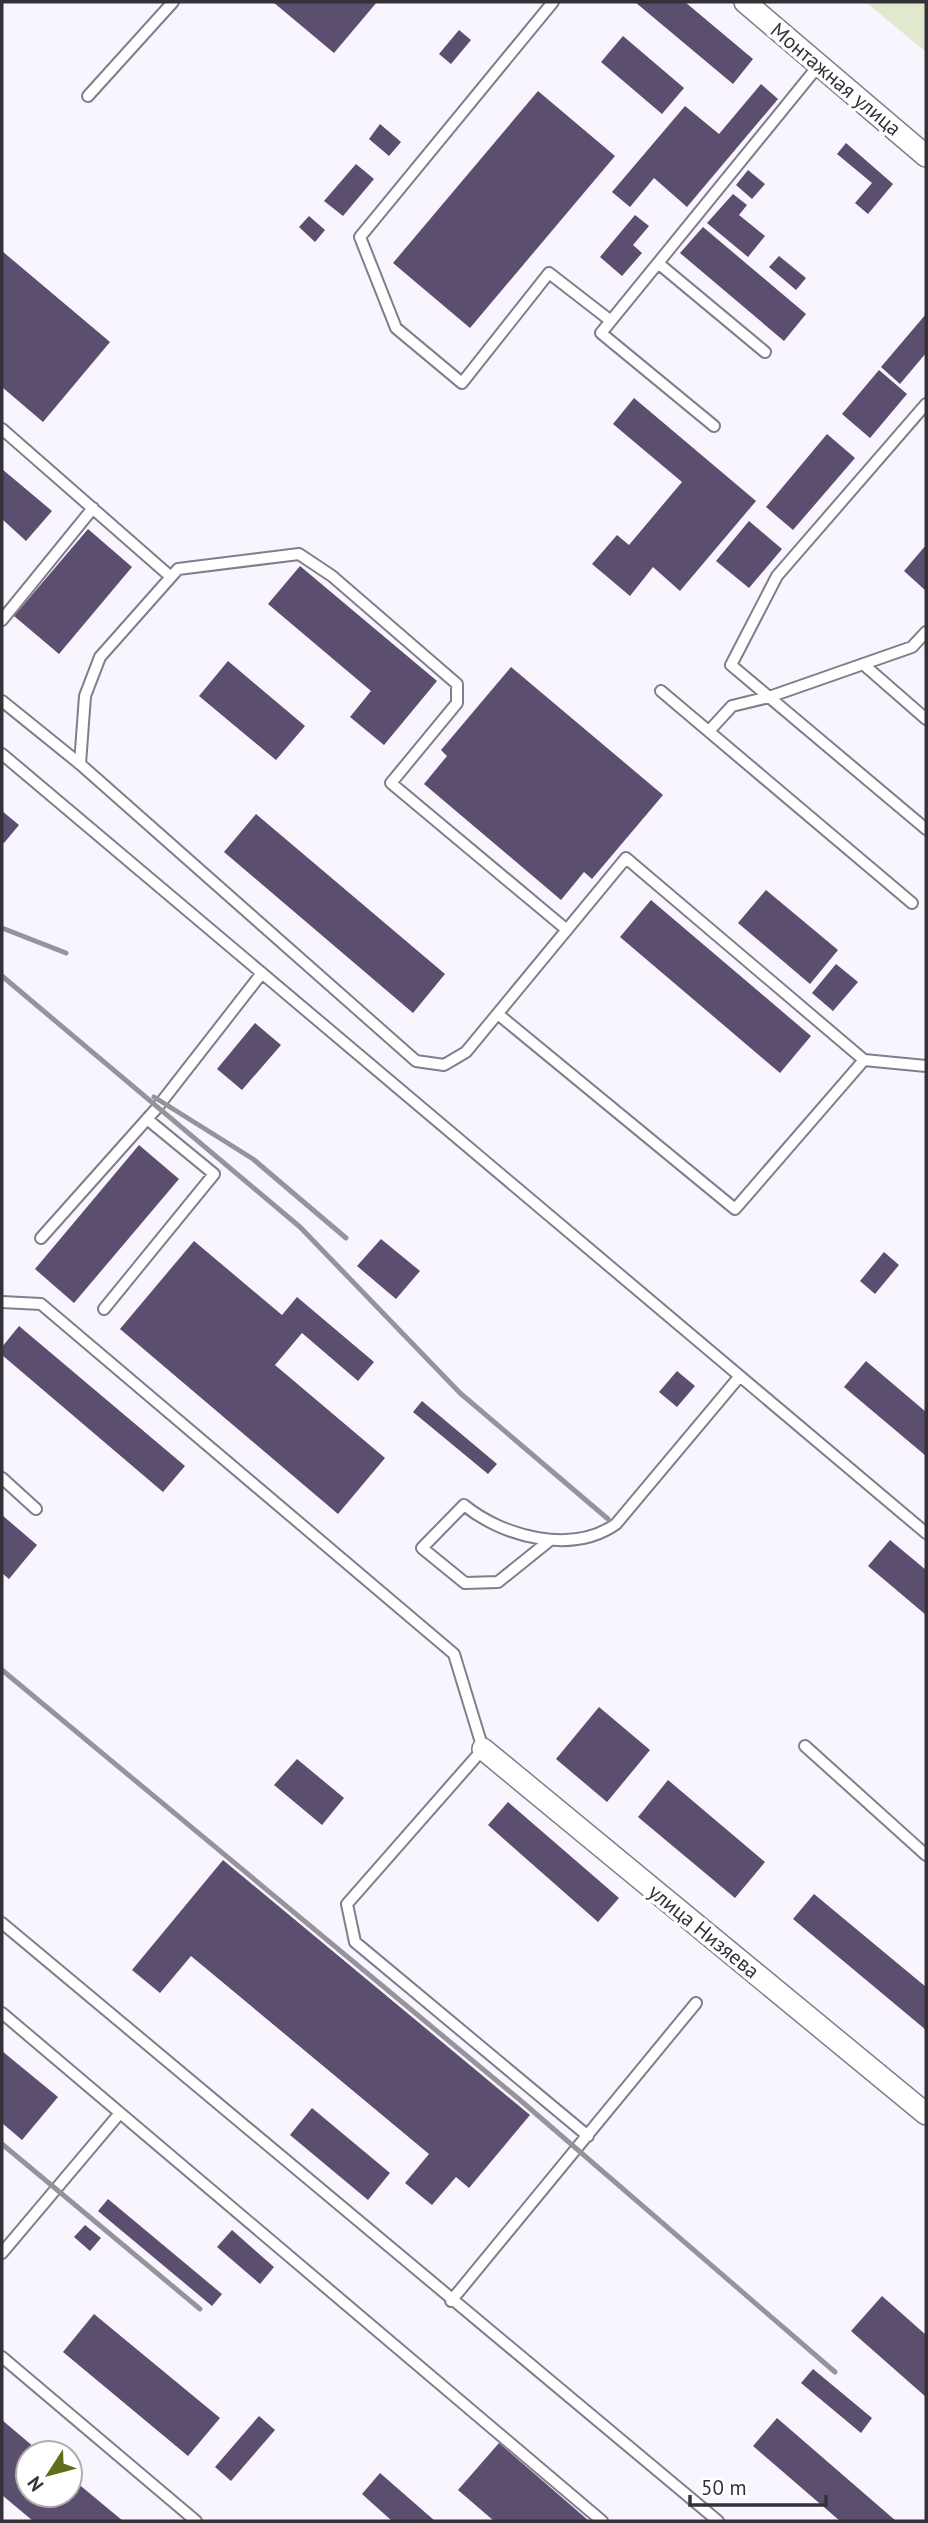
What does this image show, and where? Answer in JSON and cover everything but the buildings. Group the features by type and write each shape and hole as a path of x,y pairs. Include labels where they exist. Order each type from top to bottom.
{"street":[{"name":"Монтажная улица","path":"745,2 926,156"},
{"name":"улица Низяева","path":"482,1749 924,2106"}],"lane":[{"path":"88,96 173,2"},
{"path":"553,2 360,237 396,328 462,383 549,273 611,321"},
{"path":"714,426 601,333 819,65"},
{"path":"659,263 765,352"},
{"path":"926,404 777,576 731,665 926,829"},
{"path":"2,429 171,577"},
{"path":"2,620 93,508"},
{"path":"80,764 85,696 100,657 178,569 299,554 332,576 457,684 457,703 391,783 568,930"},
{"path":"709,731 732,706 769,697 912,647 926,632"},
{"path":"863,664 926,719"},
{"path":"661,691 912,903"},
{"path":"2,701 80,764 416,1061 444,1065 466,1052 626,858 864,1060 926,1066"},
{"path":"2,754 926,1533"},
{"path":"41,1238 147,1119 262,973"},
{"path":"499,1015 735,1209 864,1060"},
{"path":"104,1309 214,1174 147,1119"},
{"path":"2,1302 41,1304 454,1654 482,1749 348,1905 355,1942 588,2136"},
{"path":"549,1541 498,1582 465,1583 422,1548 464,1505 482,1520 549,1541 599,1536 616,1524 740,1376"},
{"path":"2,1478 36,1509"},
{"path":"805,1746 926,1855"},
{"path":"2,1923 451,2301 718,2521"},
{"path":"451,2301 696,2003"},
{"path":"2,2013 602,2521"},
{"path":"3,2248 120,2113"},
{"path":"2,2357 197,2521"}],"green space":[{"path":"866,2 926,2 926,52"}],"railway":[{"path":"2,928 66,953"},
{"path":"2,976 300,1227 460,1393 608,1519"},
{"path":"154,1097 253,1159 346,1238"},
{"path":"2,1670 520,2100 835,2372"},
{"path":"2,2144 200,2309"}]}
